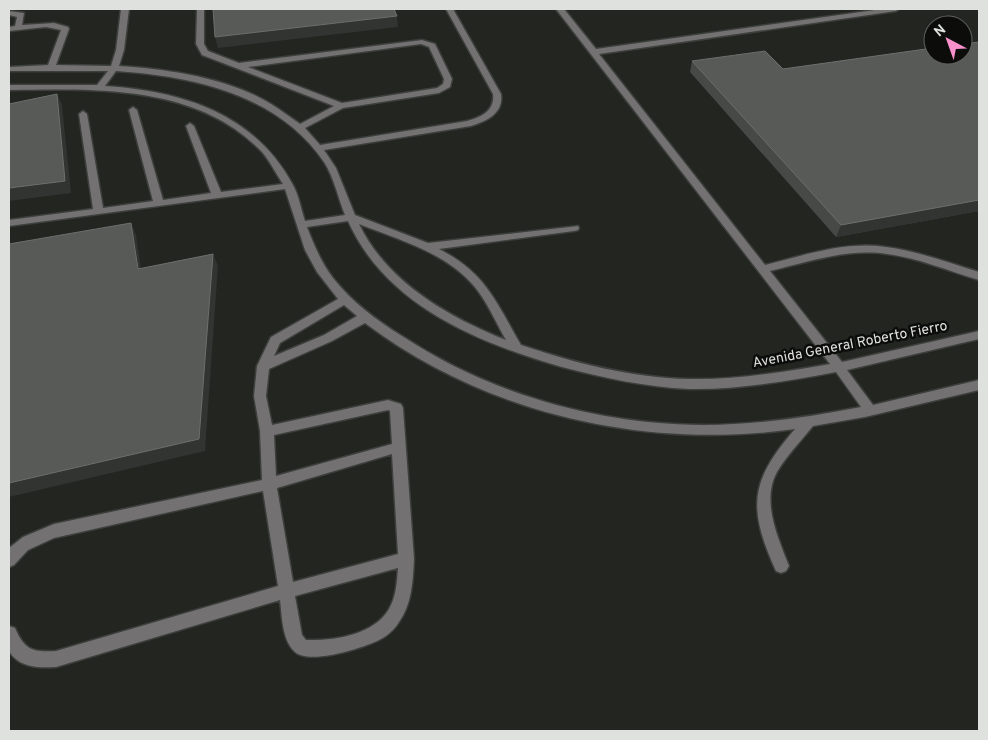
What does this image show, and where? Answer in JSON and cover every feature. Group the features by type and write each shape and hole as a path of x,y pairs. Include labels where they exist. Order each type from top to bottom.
{"street":[{"path":"100,87 115,67 120,50 125,9"},
{"path":"200,9 200,44 202,49 210,56 341,106"},
{"path":"318,148 468,124 493,112 499,100 497,94 450,9"},
{"path":"560,9 838,366 870,410"},
{"path":"593,52 896,9"},
{"path":"9,13 21,15 18,28"},
{"path":"9,29 49,25 61,26 65,29 52,66"},
{"path":"236,66 422,42 432,46 448,79 448,85 439,90 341,106 298,128"},
{"name":"Avenida General Roberto Fierro","path":"9,69 52,66 115,67 170,74 236,90 274,110 298,128 318,148 327,160 351,217 374,257 401,285 442,315 471,332 517,349 615,376 693,384 783,376 979,335"},
{"path":"9,88 100,87 148,93 177,100 213,113 236,125 267,151 289,186 314,258 345,300 365,317 419,355 452,372 486,387 566,412 668,428 748,429 809,422 979,385"},
{"path":"133,110 159,203"},
{"path":"83,114 98,211"},
{"path":"190,126 217,195"},
{"path":"9,223 289,186"},
{"path":"301,225 351,217 427,247 462,267 480,285 517,349"},
{"path":"427,247 574,228"},
{"path":"762,269 851,250 873,249 900,253 979,276"},
{"path":"267,431 391,405 397,411 406,582 403,596 394,618 378,632 358,641 312,649 301,647 294,638 269,484 267,431 260,396 263,366 275,340 345,300"},
{"path":"263,366 328,338 365,317"},
{"path":"781,566 770,534 764,504 764,487 776,463 809,422"},
{"path":"9,560 13,553 25,544 46,534 269,484 399,447"},
{"path":"9,634 13,646 24,656 38,660 56,659 285,591 406,559"}],"building":[{"path":"213,9 394,9 397,16 215,37"},
{"path":"979,42 979,200 841,225 692,61 765,51 783,69 923,49 923,65 973,65 973,43"},
{"path":"57,94 65,181 9,188 9,104"},
{"path":"131,223 138,269 213,254 199,439 9,483 9,244"}]}
